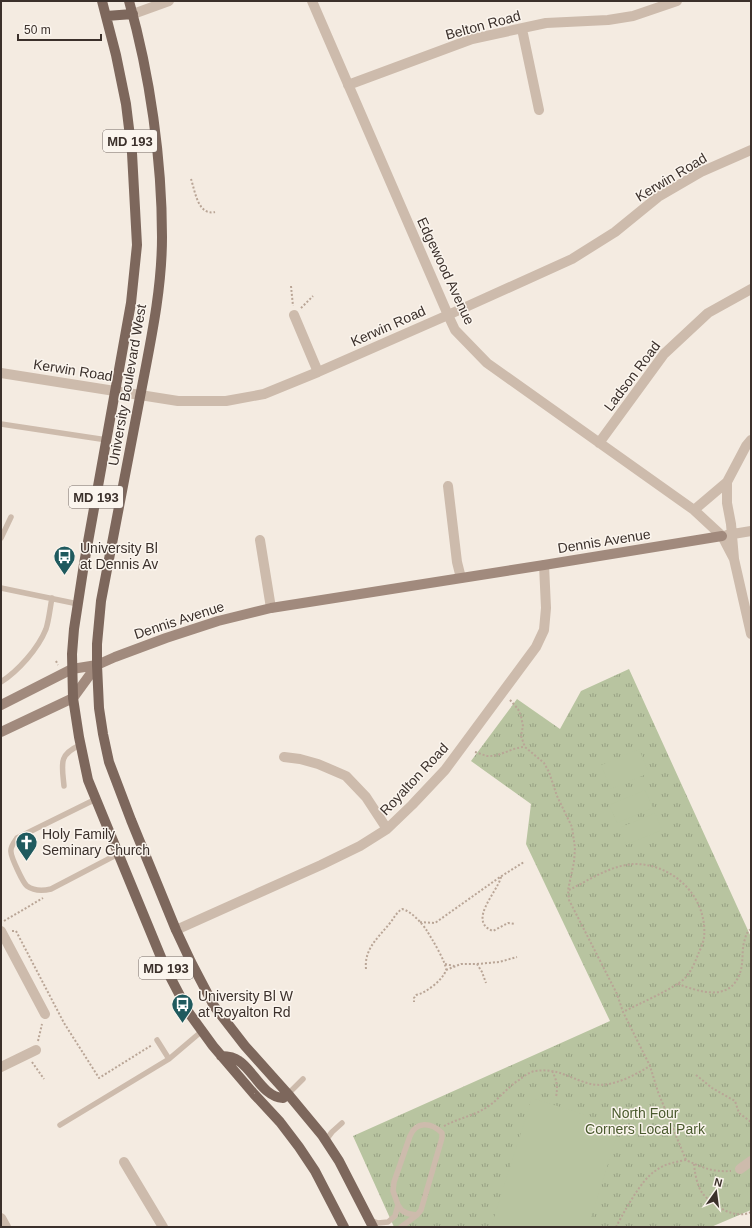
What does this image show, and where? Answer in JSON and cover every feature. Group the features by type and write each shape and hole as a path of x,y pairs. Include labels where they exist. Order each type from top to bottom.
{"main road":[{"name":"University Boulevard West","path":"102,1 126,104 132,153 137,245 131,303 84,564 74,629 72,669 73,698 80,745 88,780 118,854 165,968 189,1013 221,1056 280,1122 299,1147 316,1171 344,1227"},
{"name":"University Boulevard West","path":"129,1 142,56 152,114 159,169 162,237 157,300 101,601 96,665 102,734 109,762 176,930 214,1006 244,1046 288,1094 326,1140 339,1160 371,1224"},
{"path":"106,16 133,14"},
{"path":"221,1056 232,1057 240,1061 274,1096 282,1098 288,1094"}],"street":[{"path":"133,14 170,1"},
{"name":"Edgewood Avenue","path":"312,1 448,315 456,330 487,363 694,510 722,536 734,559"},
{"name":"Belton Road","path":"348,85 472,39 546,23 608,20 633,16 677,1"},
{"path":"522,29 539,110"},
{"name":"Kerwin Road","path":"1,373 178,401 226,401 264,394 318,372 572,259 615,232 658,197 676,186 700,172 751,150"},
{"name":"Ladson Road","path":"599,444 664,354 708,314 751,289"},
{"path":"294,315 318,372"},
{"path":"694,510 727,482 746,446 751,440"},
{"name":"Edgewood Avenue","path":"727,482 727,503 733,534 734,559 751,634"},
{"path":"448,486 457,562 461,578"},
{"name":"Dennis Avenue","path":"1,705 72,669 96,665 122,654 218,621 271,608 751,531"},
{"path":"260,540 271,608"},
{"name":"Royalton Road","path":"176,930 360,846 387,829 412,805 445,770 536,647 544,630 546,608 544,565"},
{"path":"1,732 73,698 96,665"},
{"path":"284,757 300,759 318,764 346,776 366,797 387,829"},
{"path":"1,929 45,1014"},
{"path":"1,1068 31,1052"},
{"path":"740,1169 751,1161"},
{"path":"124,1162 163,1227"}],"lane":[{"path":"1,424 106,440"},
{"path":"1,538 11,517"},
{"path":"1,588 78,604"},
{"path":"1,682 11,676 25,662 46,630 52,598"},
{"path":"64,786 63,770 65,755 80,745"},
{"path":"96,799 17,838 12,844 10,851 26,885 36,890 51,888 118,854"},
{"path":"60,1125 169,1058 202,1031"},
{"path":"155,1042 169,1058"},
{"path":"288,1094 303,1079"},
{"path":"326,1140 342,1123"},
{"path":"401,1227 417,1215 421,1210 441,1144 442,1133 438,1129 421,1125 413,1130 394,1182 393,1192 401,1210 408,1214 417,1215"},
{"path":"371,1224 388,1222 395,1216 398,1205"}],"path":[{"path":"191,179 200,205 204,211 210,214 215,212"},
{"path":"291,286 294,315"},
{"path":"294,315 313,296"},
{"path":"56,661 58,666"},
{"path":"501,694 512,701 518,709 523,726 521,736 525,748 544,763 549,772 557,796 572,827 575,848 574,862 568,890 568,900 617,994 623,1012 650,1066 658,1092 686,1160"},
{"path":"475,752 487,756 500,754 517,748 525,748"},
{"path":"419,922 435,923 524,862"},
{"path":"568,890 622,866 636,864 654,867 671,873 691,892 699,906 704,924 704,939 696,961 687,976 678,984 623,1012"},
{"path":"502,876 485,909 482,919 483,926 493,931 508,923 515,924"},
{"path":"1,929 47,896"},
{"path":"366,969 368,951 373,942 397,912 402,909 407,910 427,931 446,964 446,970"},
{"path":"1,929 16,931 64,1023 99,1078 155,1042"},
{"path":"678,984 696,990 717,993 732,987 740,973 743,945 747,933 751,929"},
{"path":"414,1002 416,995 423,993 436,984 446,970 454,966 468,963 477,964 499,962 517,957"},
{"path":"446,964 454,966"},
{"path":"477,964 486,983"},
{"path":"44,1079 31,1052 45,1014"},
{"path":"438,1129 460,1118 484,1109 517,1082 532,1072 552,1071 569,1075 585,1083 597,1085 612,1084 627,1079 650,1066"},
{"path":"552,1071 556,1079 558,1089 556,1096"},
{"path":"696,1075 712,1088 735,1101 739,1113 751,1122"},
{"path":"616,1227 649,1175 665,1165 686,1160 705,1169 718,1171 735,1171 740,1169"},
{"path":"694,1164 698,1185 703,1194 710,1200 732,1213 746,1215 751,1212"}],"green space":[{"name":"North Four Corners Local Park","path":"629,669 751,937 751,1210 711,1227 394,1227 353,1136 610,1021 526,844 531,804 471,761 517,699 560,729 581,691"},
{"path":"639,749 649,773 611,789 601,765"},
{"path":"645,790 653,808 617,823 609,805"},
{"path":"655,813 662,830 626,845 619,828"},
{"path":"532,1098 620,1126 588,1227 491,1227"}],"place":[{"name":"University Bl at Dennis Av","path":"65,576"},
{"name":"Holy Family Seminary Church","path":"27,862"},
{"name":"University Bl W at Royalton Rd","path":"183,1024"}]}
